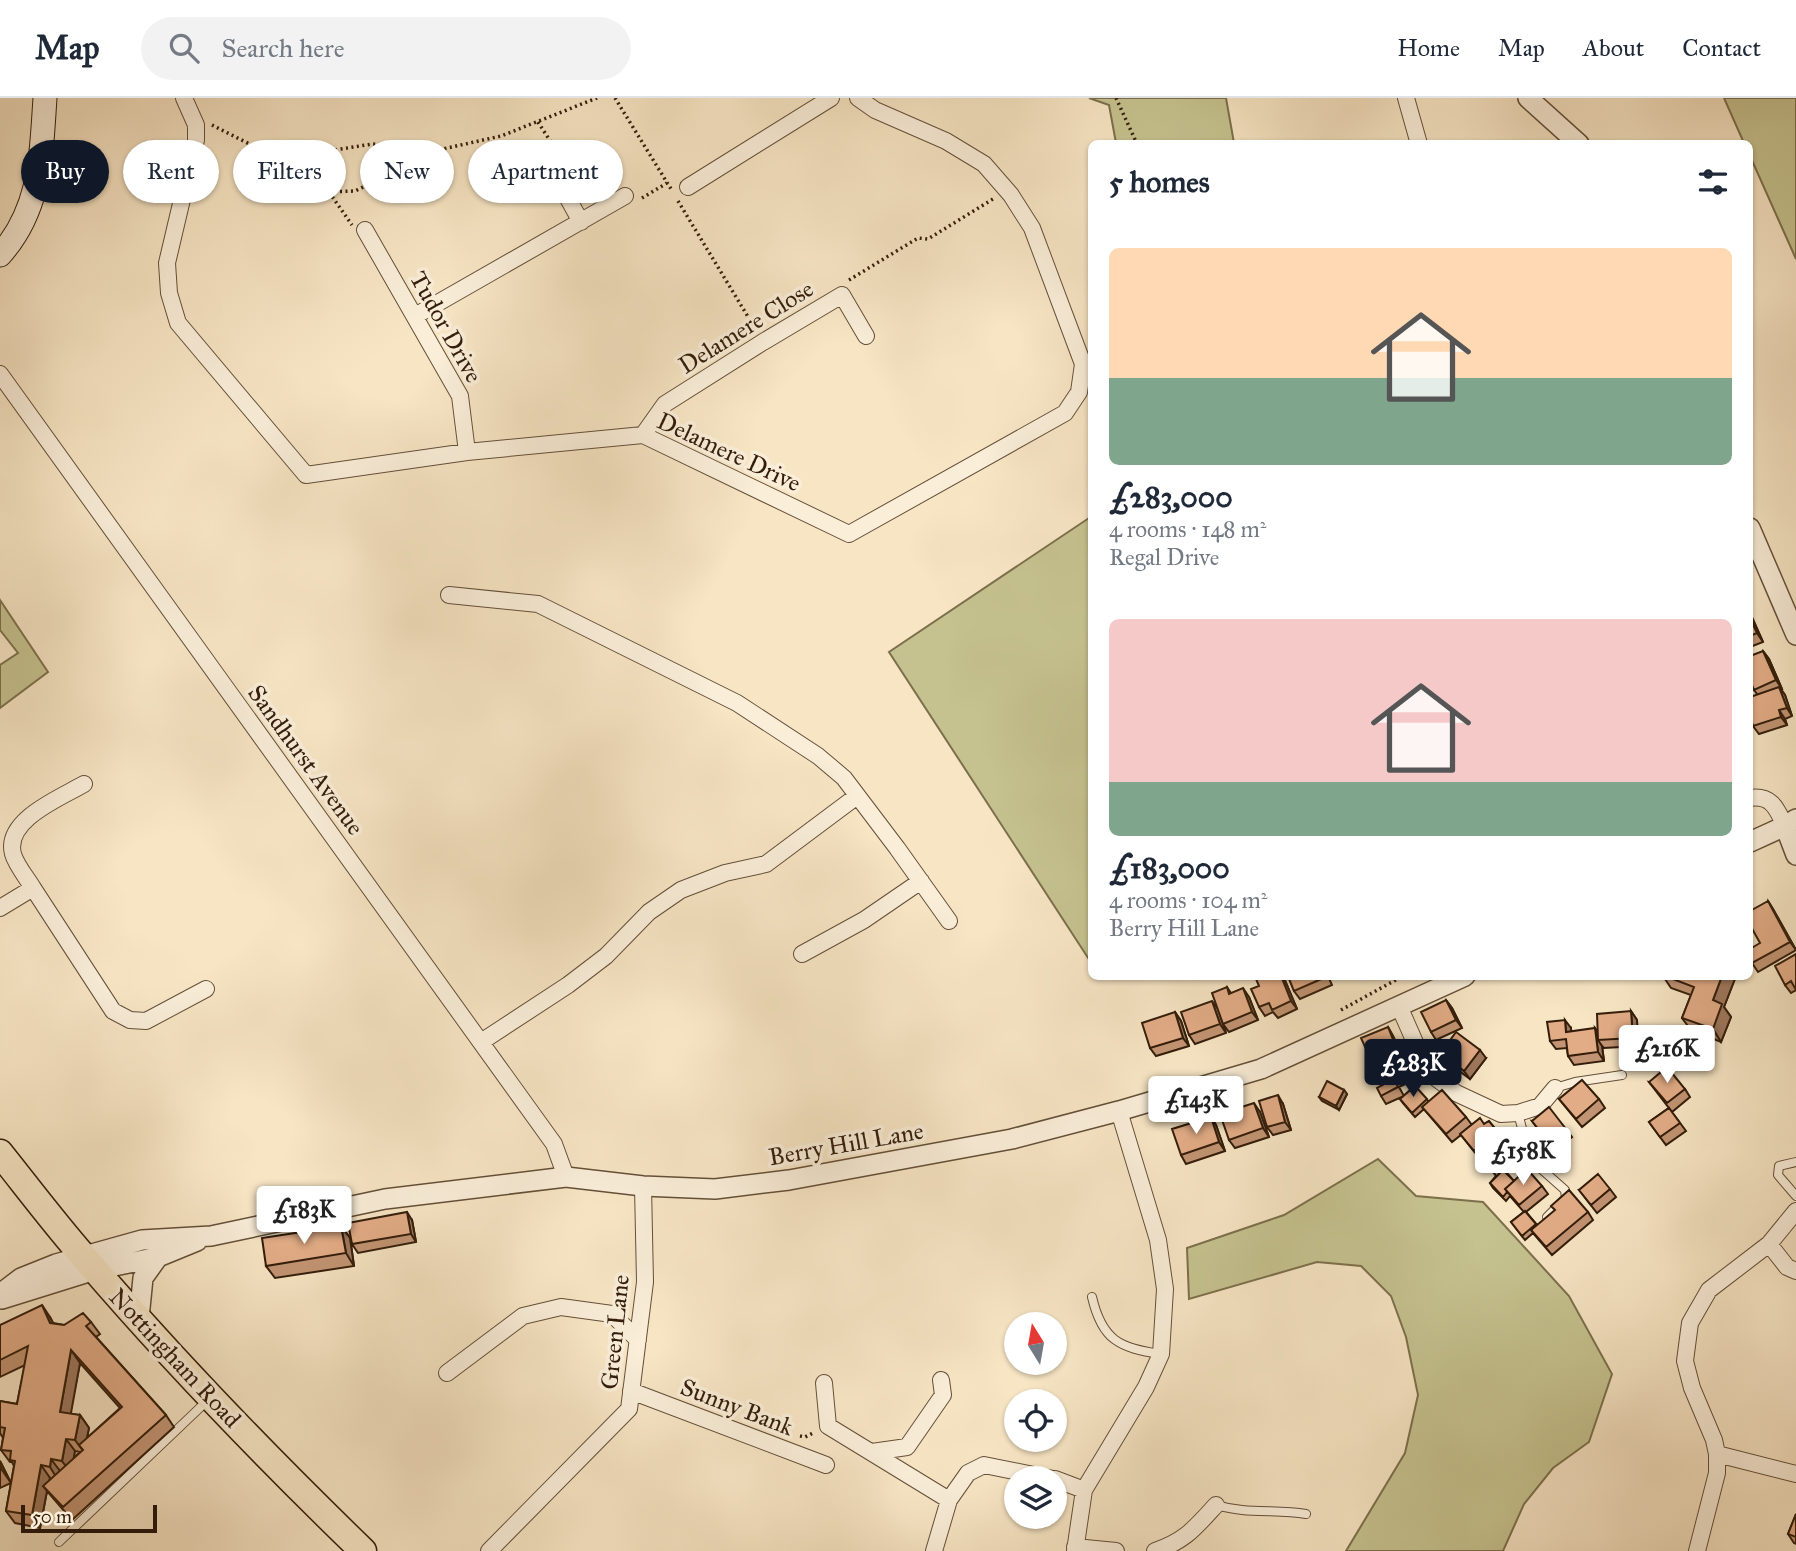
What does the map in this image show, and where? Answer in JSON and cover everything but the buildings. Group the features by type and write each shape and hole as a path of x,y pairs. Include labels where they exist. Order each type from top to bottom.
{"highway":[{"name":"Nottingham Road","path":"0,1153 89,1263 210,1397 281,1472 363,1551"}],"main road":[{"path":"0,255 15,238 33,196 39,175 45,98"}],"street":[{"name":"Delamere Drive","path":"184,98 195,125 195,140 167,263 169,293 178,323 306,475 467,452 643,435 849,534 1065,413 1079,392 1083,364 1032,228 1007,190 984,164 946,141 875,110 858,98"},
{"path":"688,187 831,98"},
{"path":"1406,98 1418,140"},
{"path":"1528,98 1575,140"},
{"path":"415,316 625,196"},
{"path":"570,203 581,222"},
{"name":"Tudor Drive","path":"365,230 460,396 467,452"},
{"name":"Delamere Close","path":"643,435 666,404 762,342 842,295 866,337"},
{"name":"Sandhurst Avenue","path":"0,374 554,1144 566,1178"},
{"path":"1753,535 1796,635"},
{"path":"449,595 538,604 737,703 818,756 844,778 949,921"},
{"path":"84,784 24,820 14,836 13,854 33,888 113,1011 130,1020 146,1021 206,989"},
{"path":"481,1042 568,985 606,956 649,912 681,890 725,873 766,864 857,796"},
{"path":"1753,797 1760,796 1773,802 1791,823 1796,855"},
{"path":"1753,841 1791,823"},
{"path":"802,954 864,920 921,881"},
{"path":"0,908 33,888"},
{"name":"Berry Hill Lane","path":"89,1263 159,1257 211,1236 385,1199 566,1178 643,1186 715,1189 789,1180 1012,1139 1261,1069 1456,980"},
{"path":"1399,1006 1428,1072 1456,1093 1501,1114 1518,1113 1540,1106 1555,1088"},
{"path":"1116,1551 1075,1549 1084,1490 1146,1387 1161,1354 1165,1289 1158,1240 1119,1111"},
{"name":"Green Lane","path":"489,1551 629,1409 645,1282 643,1186"},
{"path":"1697,1551 1717,1473 1717,1454 1714,1440 1692,1388 1685,1361 1690,1323 1709,1290 1769,1244 1796,1211"},
{"name":"Berry Hill Lane","path":"89,1263 151,1238 211,1236"},
{"path":"1769,1244 1787,1266 1796,1271"},
{"path":"139,1318 143,1278 159,1257"},
{"path":"0,1294 21,1278 89,1263"},
{"path":"0,1299 89,1263"},
{"path":"447,1373 523,1316 561,1307 611,1314 638,1340"},
{"path":"872,1452 907,1447 943,1395 941,1380"},
{"path":"824,1383 828,1426 949,1500"},
{"name":"Sunny Bank","path":"631,1391 825,1465"},
{"path":"1717,1454 1796,1474"},
{"path":"934,1551 949,1500 968,1473 984,1465 1004,1469"},
{"path":"1067,1484 1084,1490"},
{"path":"1155,1551 1176,1544 1216,1505"}],"lane":[{"path":"1555,1088 1622,1075"},
{"path":"1518,1113 1530,1159 1565,1190 1566,1198 1547,1216"},
{"path":"1796,1162 1779,1166 1778,1175 1796,1196"},
{"path":"1092,1297 1097,1318 1112,1338 1124,1346 1161,1354"},
{"path":"59,1542 210,1397"},
{"path":"1216,1505 1234,1511 1275,1510 1306,1514"}],"path":[{"path":"454,146 501,135 597,98"},
{"path":"615,98 762,342"},
{"path":"1116,98 1135,140"},
{"path":"538,122 549,140"},
{"path":"195,125 214,125 243,140"},
{"path":"625,196 631,205 667,183"},
{"path":"842,295 837,287 918,238 928,239 1007,190"},
{"path":"336,203 350,224 365,230"}],"shaded area":[{"path":"1089,98 1226,98 1233,140 1115,140 1109,105"},
{"path":"1724,98 1796,98 1796,259 1753,163 1753,140 1743,140"},
{"path":"1088,519 1088,958 889,652"},
{"path":"0,600 48,672 0,708 0,665 18,653 0,630"},
{"path":"1378,1159 1416,1196 1483,1202 1569,1296 1612,1374 1589,1442 1553,1468 1524,1504 1503,1551 1346,1551 1405,1453 1418,1395 1406,1337 1391,1296 1361,1266 1317,1262 1189,1299 1187,1248 1284,1215"}]}
